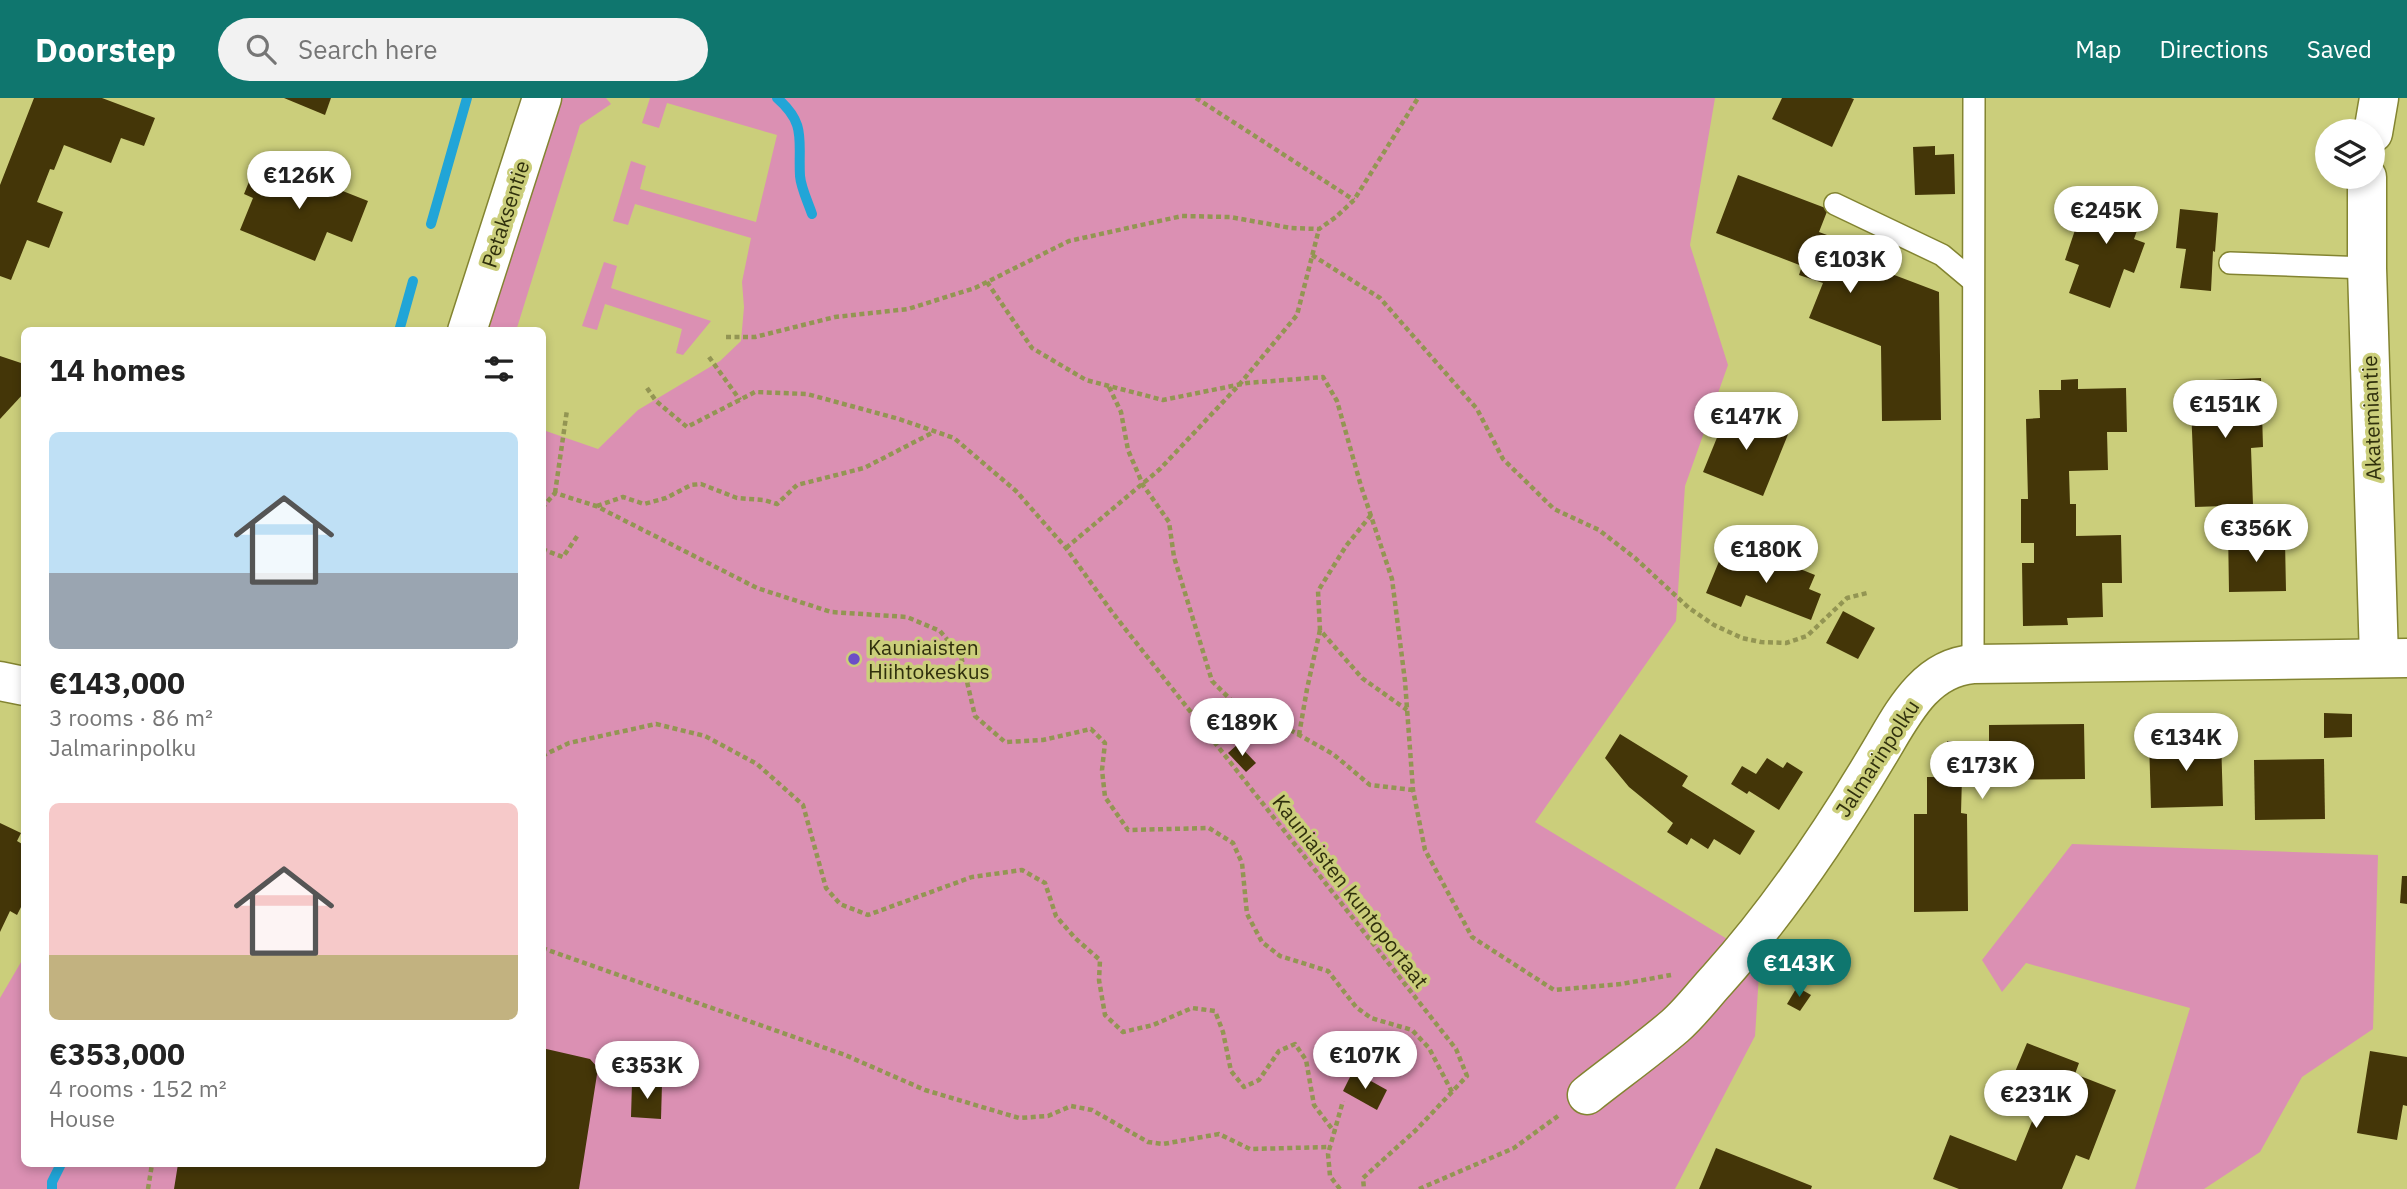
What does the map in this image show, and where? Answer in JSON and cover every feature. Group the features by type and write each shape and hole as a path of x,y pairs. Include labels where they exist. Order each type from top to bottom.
{"street":[{"name":"Petaksentie","path":"468,327 542,98"},
{"path":"2375,119 2379,98"},
{"name":"Akatemiantie","path":"2367,189 2367,268 2393,658"},
{"name":"Jalmarinpolku","path":"1587,1094 1676,1025 1778,908 1856,792 1896,721 1930,682 1946,670 1973,664 2393,658"},
{"path":"0,681 21,685"}],"lane":[{"path":"1973,98 1973,664"},
{"path":"1835,204 1942,255 1973,281"},
{"path":"2230,263 2367,268"}],"path":[{"path":"1196,98 1354,200"},
{"path":"726,337 755,337 835,317 908,309 975,288 1069,241 1182,216 1230,216 1291,228 1318,229 1354,200 1418,98"},
{"path":"1066,548 1143,485 1239,385 1297,315 1318,229"},
{"path":"1312,255 1380,298 1477,408 1503,459 1554,509 1599,530 1635,558 1689,608 1714,625 1742,638 1786,643 1807,636 1847,598 1867,593"},
{"path":"987,282 1032,348 1086,380 1163,400 1239,385 1323,377 1337,401 1392,579 1413,790 1425,850 1472,937 1553,990 1621,984 1684,973 1709,989"},
{"path":"709,357 740,400"},
{"path":"1108,386 1121,412 1128,450 1143,485 1169,522 1174,557 1212,681 1232,701 1261,713 1333,754 1370,785 1413,790"},
{"name":"Kauniaisten kuntoportaat","path":"647,388 656,401 687,427 755,392 807,394 899,418 954,438 1016,491 1066,548 1121,623 1455,1049 1466,1076 1452,1091"},
{"path":"546,503 555,493 567,410"},
{"path":"596,506 624,497 643,504 666,498 691,485 701,484 737,498 777,504 797,485 864,468 935,431"},
{"path":"555,493 596,506 757,588 831,612 907,617 940,631 961,656 975,716 1004,742 1044,740 1091,729 1105,743 1102,770 1105,797 1128,830 1209,828 1233,843 1242,863 1247,914 1262,942 1280,956 1328,971 1356,1007 1371,1018 1412,1030 1429,1048 1452,1091 1416,1130 1363,1178 1364,1189"},
{"path":"1299,735 1321,630 1318,591 1346,546 1371,516"},
{"path":"546,551 563,557 578,536"},
{"path":"1321,630 1362,678 1407,710"},
{"path":"546,754 569,743 656,724 705,736 757,764 803,805 825,888 840,904 868,915 972,877 1022,870 1045,883 1056,916 1074,938 1100,960 1099,980 1105,1015 1123,1032 1153,1025 1192,1008 1215,1011 1223,1032 1231,1072 1244,1087 1259,1080 1279,1051 1294,1044 1306,1060 1314,1105 1335,1133"},
{"path":"546,949 845,1055 925,1090 1019,1118 1048,1116 1071,1106 1092,1110 1148,1142 1163,1144 1219,1134 1250,1149 1331,1147"},
{"path":"1419,1189 1514,1148 1587,1094"},
{"path":"1340,1189 1330,1176 1328,1154 1343,1101"},
{"path":"148,1189 152,1167"}],"shaded area":[{"path":"553,98 606,98 611,104 580,125 517,327 482,327"},
{"path":"650,98 1715,98 1690,245 1728,365 1685,486 1676,621 1535,822 1760,959 1755,1036 1675,1189 0,1189 0,998 21,962 21,1167 546,1167 546,431 598,449 638,410 720,361 741,341 744,307 742,282 751,238 635,204 628,225 613,221 631,161 646,166 640,189 756,222 777,135 667,103 659,128 642,123"},
{"path":"604,262 617,266 611,288 711,321 683,355 676,353 682,329 605,304 597,330 582,326"},
{"path":"2072,844 2378,855 2373,1029 2302,1077 2260,1152 2204,1189 2135,1189 2190,1008 2026,963 2002,992 1982,960"}],"building":[{"path":"34,98 102,98 155,118 144,146 121,138 111,163 64,145 54,170 50,169 37,202 63,212 49,248 27,240 11,280 0,276 0,185"},
{"path":"284,98 331,98 325,115"},
{"path":"1782,98 1854,99 1832,147 1772,119"},
{"path":"1935,146 1935,155 1954,154 1955,194 1915,195 1913,147"},
{"path":"257,162 290,176 292,171 368,201 352,242 327,232 315,261 240,230 253,198 244,194"},
{"path":"1738,175 1828,209 1819,232 1843,241 1839,254 1939,292 1941,420 1882,421 1881,346 1809,318 1823,283 1799,275 1802,266 1716,233"},
{"path":"2107,186 2148,200 2134,239 2145,243 2134,273 2124,269 2110,308 2069,293 2079,265 2065,260 2083,206 2097,211"},
{"path":"2180,209 2218,213 2211,291 2180,288 2186,249 2176,248"},
{"path":"0,356 21,363 21,396 0,419"},
{"path":"2261,378 2263,447 2251,448 2253,505 2195,507 2190,381"},
{"path":"2078,379 2078,389 2126,388 2127,432 2107,432 2108,470 2069,471 2070,504 2076,504 2076,536 2121,535 2122,583 2102,583 2103,617 2067,618 2068,625 2023,626 2022,563 2034,563 2034,543 2021,543 2021,499 2028,499 2026,419 2040,418 2039,390 2061,390 2061,380"},
{"path":"1729,408 1789,432 1763,496 1703,472"},
{"path":"2228,529 2244,529 2244,542 2285,541 2286,591 2229,592"},
{"path":"1758,552 1815,575 1809,589 1821,594 1811,620 1746,595 1741,607 1706,593 1720,559 1751,571"},
{"path":"1843,611 1875,628 1858,659 1826,643"},
{"path":"2324,713 2352,714 2352,737 2324,738"},
{"path":"2084,724 2085,779 1989,780 1989,776 1962,777 1961,813 1967,814 1968,911 1914,912 1914,814 1927,814 1927,777 1947,777 1947,741 1989,741 1989,725"},
{"path":"1620,734 1688,776 1682,786 1755,831 1740,855 1714,839 1708,849 1691,838 1687,845 1667,832 1673,823 1629,787 1605,758"},
{"path":"2221,738 2223,806 2151,808 2149,740"},
{"path":"1238,744 1256,763 1246,772 1228,753"},
{"path":"1767,758 1783,768 1787,762 1803,772 1779,810 1749,791 1747,794 1731,784 1742,766 1756,774"},
{"path":"2324,759 2325,819 2255,820 2254,760"},
{"path":"0,823 21,833 17,841 21,843 21,907 17,915 10,911 0,932"},
{"path":"2402,876 2407,876 2407,904 2400,903"},
{"path":"1797,987 1811,995 1800,1011 1787,1004"},
{"path":"2027,1043 2079,1063 2075,1074 2116,1090 2089,1160 2076,1155 2062,1189 1959,1189 1933,1179 1950,1135 2016,1161 2039,1104 2007,1091"},
{"path":"546,1049 590,1059 598,1068 579,1189 174,1189 178,1167 546,1167"},
{"path":"2370,1051 2407,1057 2407,1106 2403,1105 2397,1140 2357,1133"},
{"path":"1353,1071 1387,1090 1377,1110 1343,1091"},
{"path":"632,1083 662,1084 661,1119 631,1117"},
{"path":"1716,1148 1812,1186 1811,1189 1699,1189"}],"waterway":[{"path":"431,224 467,98"},
{"path":"777,98 787,107 797,125 801,181 812,214"},
{"path":"400,327 413,281"},
{"path":"52,1189 52,1182 60,1167"}],"place":[{"name":"Kauniaisten Hiihtokeskus","path":"854,659"}]}
